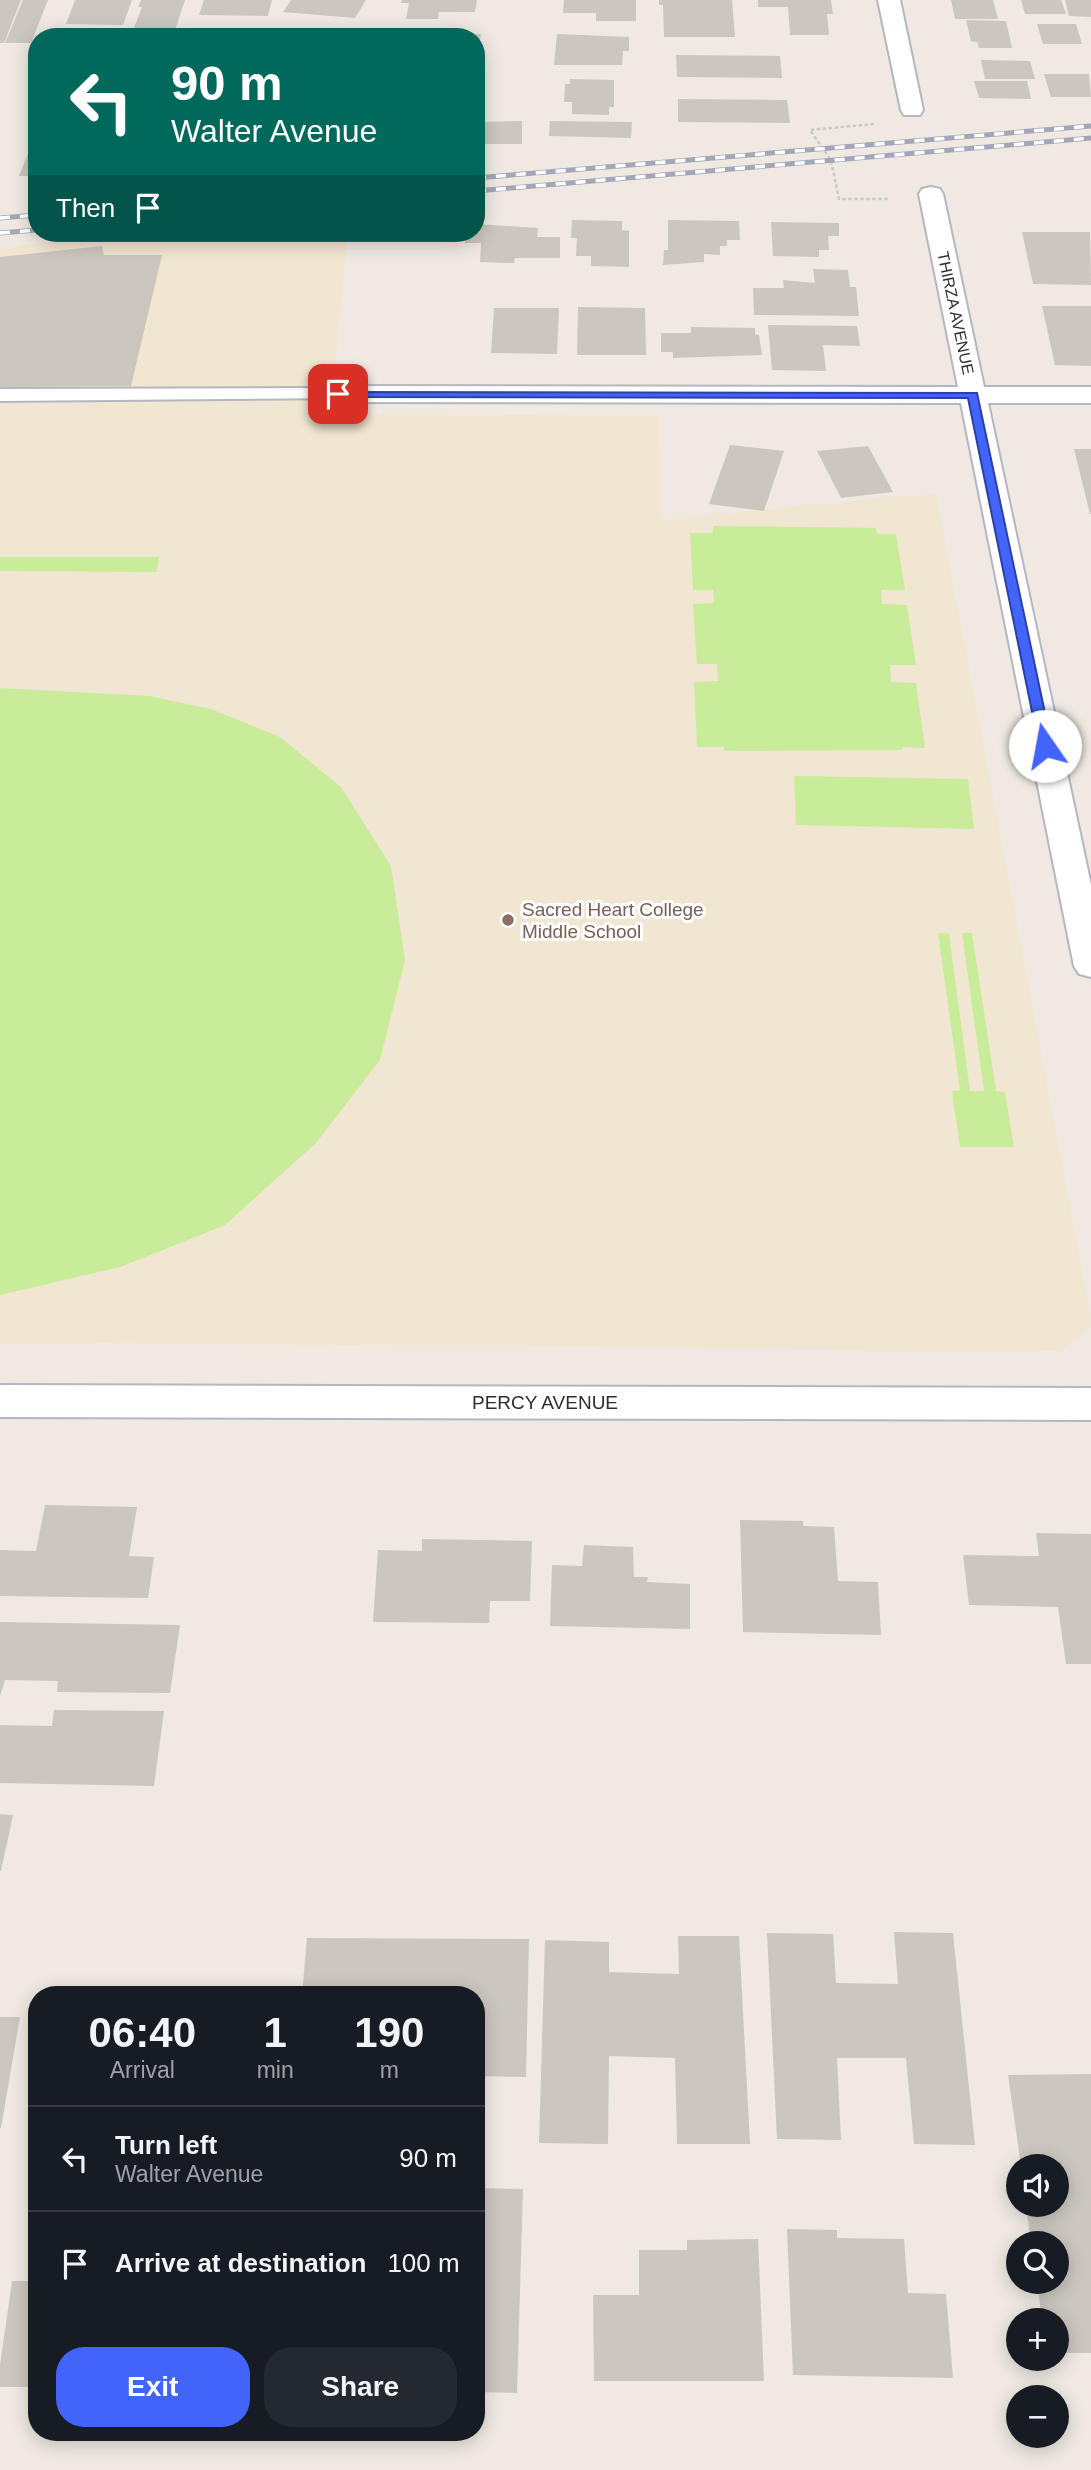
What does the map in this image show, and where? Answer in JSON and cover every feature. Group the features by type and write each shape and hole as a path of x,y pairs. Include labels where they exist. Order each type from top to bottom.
{"street":[{"path":"890,0 911,105"},
{"name":"THIRZA AVENUE","path":"932,197 1091,966"},
{"path":"338,394 1091,395"},
{"name":"PERCY AVENUE","path":"0,1401 1091,1404"}],"lane":[{"path":"0,395 338,394"}],"path":[{"path":"911,105 880,98 883,123 810,130 831,160 839,199 932,197"}],"shaded area":[{"name":"Sacred Heart College Middle School","path":"59,242 347,242 330,414 659,416 660,520 936,493 1091,1327 1062,1351 0,1342 0,247"}],"green space":[{"path":"713,526 876,528 877,534 896,534 905,590 881,590 882,604 907,605 916,665 890,665 891,682 916,683 925,748 724,751 724,747 697,747 694,682 718,681 717,664 697,664 693,604 714,603 713,590 693,590 690,533 713,533"},
{"path":"0,557 159,557 156,572 0,571"},
{"path":"0,688 149,696 211,709 280,737 341,787 391,866 405,960 380,1060 316,1143 225,1225 120,1267 0,1295"},
{"path":"794,776 968,779 974,829 796,825"},
{"path":"938,933 949,934 970,1091 984,1091 962,933 972,933 996,1091 1005,1092 1014,1147 960,1147 952,1091 960,1090"}],"building":[{"path":"0,0 21,0 4,43 0,43"},
{"path":"23,0 48,0 37,28 28,28 28,43 5,43"},
{"path":"75,0 132,0 123,25 66,24"},
{"path":"141,0 185,0 176,28 134,28 142,7 138,7"},
{"path":"204,0 272,0 268,16 199,15"},
{"path":"291,0 366,0 355,18 283,12"},
{"path":"402,0 477,0 475,12 439,12 438,19 406,19 409,3 401,3"},
{"path":"564,0 636,0 636,21 596,21 596,13 563,13"},
{"path":"659,0 732,0 735,37 664,37 663,5 659,5"},
{"path":"758,0 831,0 833,14 827,14 829,35 790,35 788,7 758,7"},
{"path":"951,0 993,0 998,19 955,19"},
{"path":"1021,0 1061,0 1066,14 1025,14"},
{"path":"1065,0 1091,0 1091,17 1069,16"},
{"path":"966,20 1006,21 1012,48 979,48 977,42 971,41"},
{"path":"1037,24 1076,24 1082,44 1043,44"},
{"path":"557,34 629,37 629,51 623,51 622,65 554,65"},
{"path":"676,55 780,56 782,78 677,77"},
{"path":"981,60 1030,61 1035,79 985,79"},
{"path":"1044,74 1089,74 1091,97 1051,97"},
{"path":"570,79 614,80 614,107 609,107 609,115 572,114 572,102 564,102 565,84 570,84"},
{"path":"974,81 1027,81 1031,99 979,98"},
{"path":"678,99 787,100 790,123 678,122"},
{"path":"522,121 522,144 485,144 485,122"},
{"path":"550,121 632,122 631,138 549,136"},
{"path":"28,154 28,176 19,176"},
{"path":"572,220 622,221 622,230 629,231 629,267 591,266 591,256 576,256 577,238 571,238"},
{"path":"668,220 739,221 740,240 727,240 727,246 720,246 720,255 704,254 704,262 663,265 664,250 668,250"},
{"path":"771,222 839,223 839,236 828,236 829,250 819,250 819,257 773,256"},
{"path":"485,225 538,228 537,237 560,237 560,258 515,258 514,263 480,262 481,243 465,243 485,242"},
{"path":"1022,232 1090,232 1091,285 1033,284"},
{"path":"102,246 104,255 162,255 131,386 0,387 0,257"},
{"path":"813,269 848,270 850,287 856,287 859,316 754,315 753,288 784,288 783,280 815,283"},
{"path":"1042,306 1091,306 1091,366 1055,365"},
{"path":"578,307 645,308 646,355 577,355"},
{"path":"494,308 559,308 557,354 491,353"},
{"path":"768,325 857,326 860,346 823,345 826,371 772,370"},
{"path":"691,327 755,328 755,334 759,335 762,355 673,358 673,352 661,352 661,333 691,333"},
{"path":"730,445 784,451 764,511 709,504"},
{"path":"868,446 893,492 841,498 817,451"},
{"path":"1074,449 1091,449 1091,514 1090,514"},
{"path":"45,1505 137,1507 129,1556 154,1557 148,1598 0,1596 0,1550 36,1551"},
{"path":"740,1520 803,1521 803,1526 834,1527 838,1581 878,1582 881,1635 743,1632"},
{"path":"1036,1533 1091,1534 1091,1664 1066,1664 1058,1607 969,1605 963,1555 1039,1556"},
{"path":"422,1539 532,1541 530,1601 490,1601 489,1623 373,1622 378,1550 422,1551"},
{"path":"584,1545 633,1547 634,1577 648,1577 647,1582 690,1584 690,1629 550,1626 552,1565 582,1566"},
{"path":"0,1622 180,1625 170,1693 57,1692 58,1681 5,1680 0,1696"},
{"path":"54,1710 164,1711 154,1786 0,1783 0,1725 52,1726"},
{"path":"0,1814 13,1815 1,1871 0,1871"},
{"path":"894,1932 953,1933 975,2145 914,2144 906,2058 837,2058 841,2140 777,2139 767,1933 833,1934 836,1983 898,1984"},
{"path":"678,1936 739,1936 750,2144 677,2144 675,2058 609,2056 608,2144 539,2143 545,1940 609,1942 609,1972 679,1974"},
{"path":"307,1938 529,1939 526,2077 485,2076 485,1986 303,1986"},
{"path":"0,2017 20,2017 1,2128 0,2128"},
{"path":"1091,2074 1091,2353 1069,2353 1069,2308 1040,2308 1039,2294 1069,2294 1069,2231 1029,2231 1028,2217 1069,2217 1069,2154 1019,2154 1008,2075"},
{"path":"485,2188 523,2189 517,2393 485,2392"},
{"path":"787,2229 837,2230 837,2238 904,2239 908,2293 946,2294 953,2378 793,2375"},
{"path":"758,2239 764,2381 594,2381 593,2295 639,2295 639,2250 687,2250 687,2240"},
{"path":"12,2281 28,2281 28,2387 0,2387 0,2365"}],"railway":[{"path":"485,177 1091,126"},
{"path":"485,190 1091,138"},
{"path":"0,218 28,216"},
{"path":"0,233 28,231"}],"place":[{"name":"Sacred Heart College Middle School","path":"508,920"}],"route":[{"path":"338,394 973,395 1045,746"}]}
